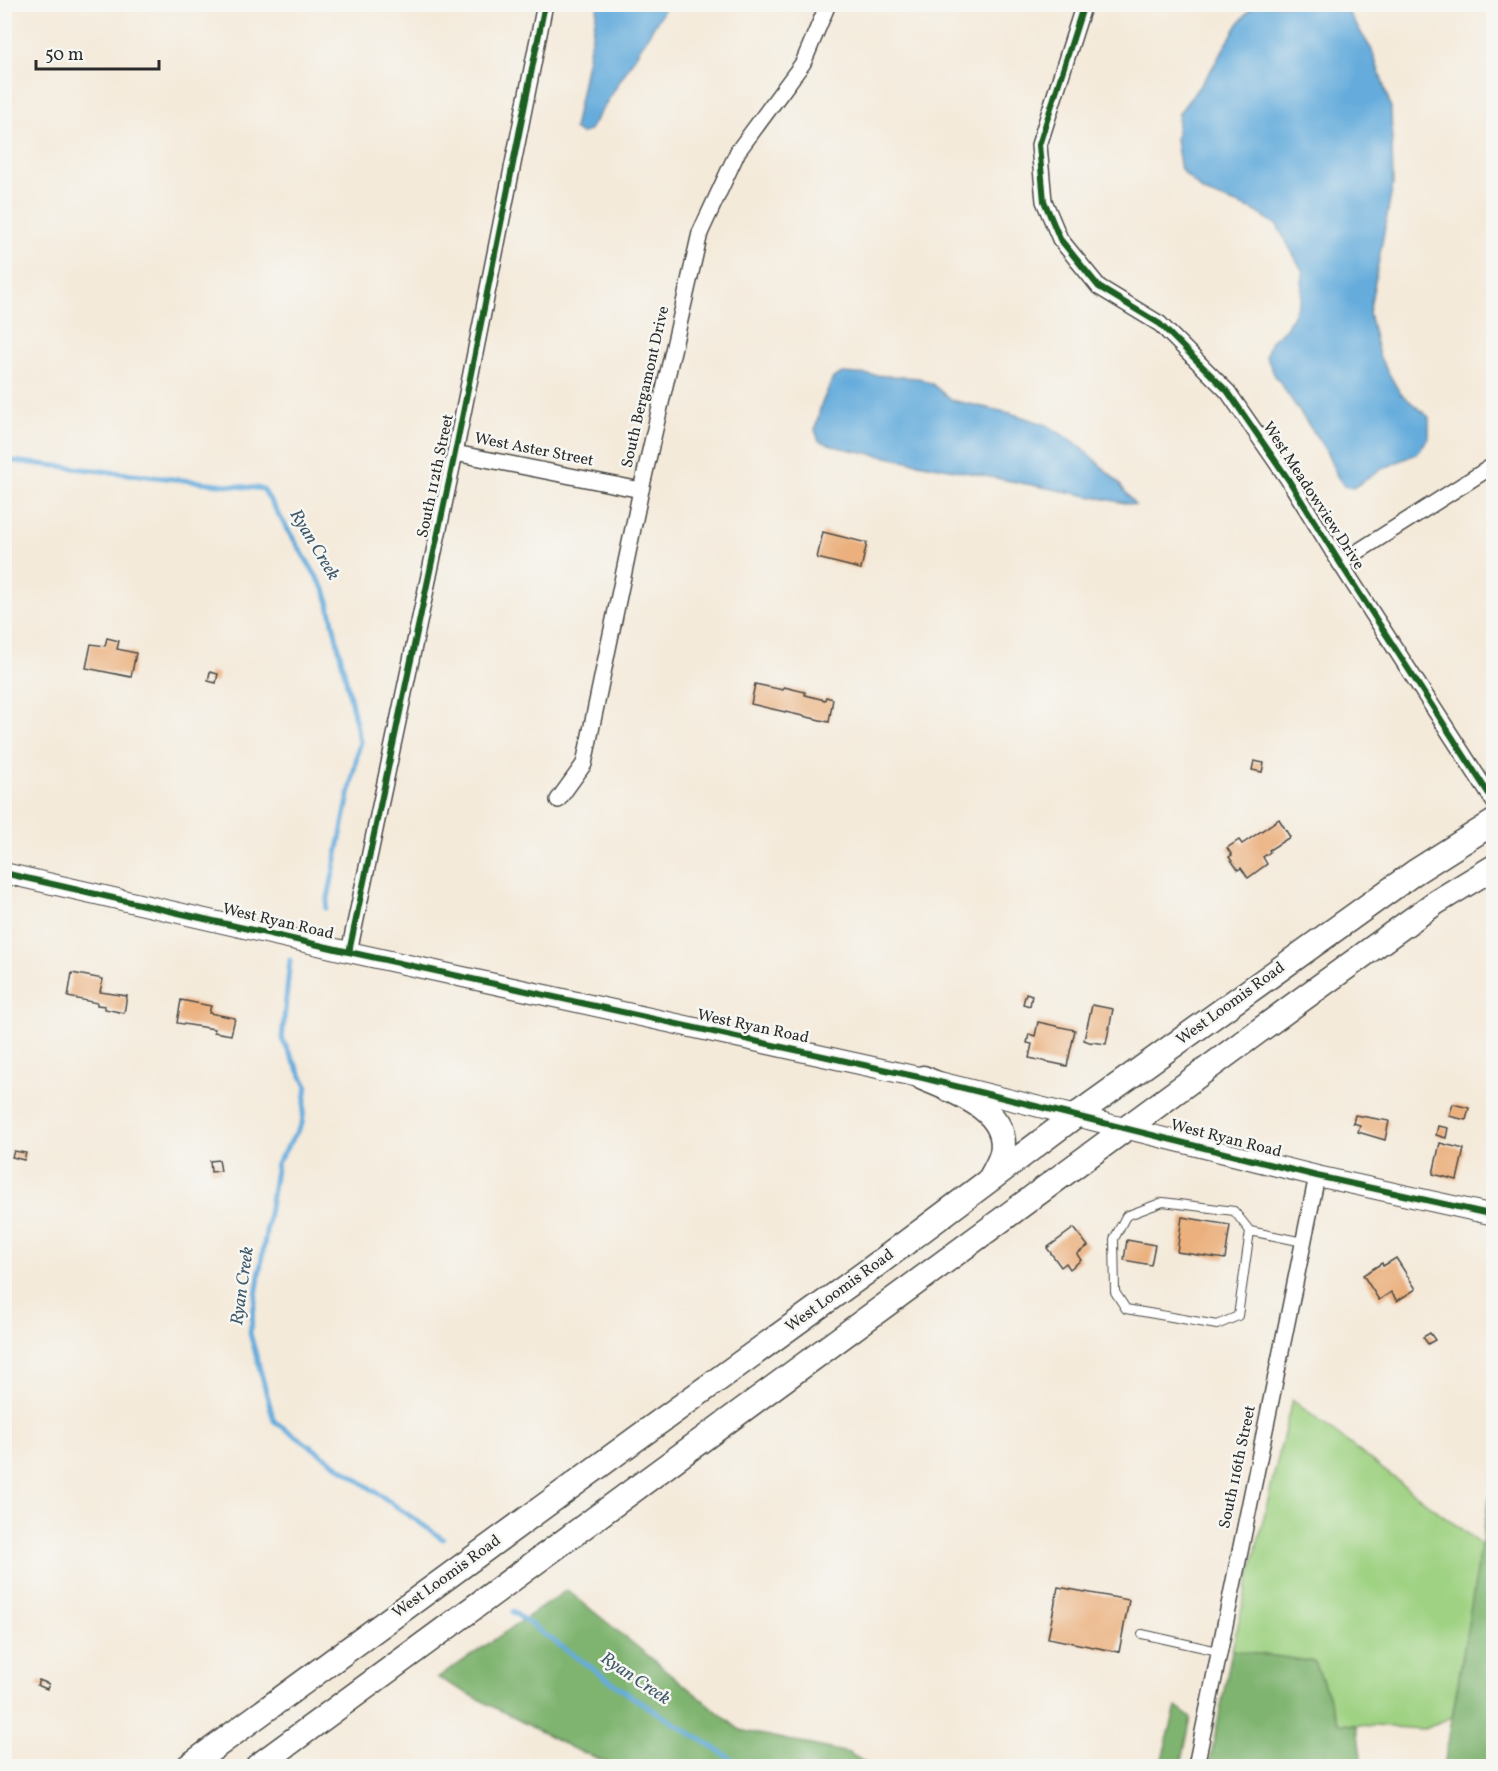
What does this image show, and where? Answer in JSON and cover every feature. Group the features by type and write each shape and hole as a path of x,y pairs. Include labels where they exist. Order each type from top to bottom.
{"main road":[{"name":"West Loomis Road","path":"189,1767 872,1269 1075,1116 1415,872 1494,822"},
{"path":"258,1767 1126,1128 1407,924 1494,867"},
{"path":"1384,894 1407,924"},
{"path":"923,1078 972,1101 990,1114 997,1124 1001,1133 1002,1154 990,1179"},
{"path":"640,1436 664,1467"}],"street":[{"name":"South 112th Street","path":"349,952 455,453 545,4"},
{"name":"South Bergamont Drive","path":"558,800 584,764 641,490 699,232 738,151 802,63 828,4"},
{"name":"West Meadowview Drive","path":"1083,4 1039,145 1044,201 1060,239 1099,287 1160,324 1228,392 1288,479 1494,802"},
{"name":"West Aster Street","path":"455,453 641,490"},
{"path":"1340,563 1494,465"},
{"name":"West Ryan Road","path":"4,873 349,952 923,1078 1317,1176 1494,1215"},
{"name":"South 116th Street","path":"1196,1767 1317,1176"}],"lane":[{"path":"1250,1231 1238,1316 1217,1325 1126,1309 1115,1292 1114,1239 1126,1216 1163,1202 1234,1211 1250,1231 1303,1242"},
{"path":"1142,1634 1218,1652"}],"green space":[{"path":"1292,1400 1482,1545 1452,1717 1425,1729 1339,1724 1315,1662 1232,1650"},
{"path":"1493,1476 1493,1766 1444,1766"},
{"path":"567,1590 740,1730 849,1753 870,1766 617,1766 572,1748 438,1678"},
{"path":"1232,1650 1315,1662 1339,1724 1357,1725 1362,1766 1209,1766"},
{"path":"1176,1707 1191,1718 1181,1766 1160,1766"}],"water":[{"path":"598,5 667,5 589,131 581,134 574,129"},
{"path":"1254,5 1339,5 1348,12 1372,50 1391,108 1393,184 1369,313 1379,356 1400,393 1429,417 1429,437 1418,453 1382,469 1353,488 1344,486 1337,476 1325,449 1274,374 1266,356 1271,341 1286,328 1301,299 1303,272 1277,225 1253,210 1204,192 1181,170 1176,140 1179,113 1210,72 1238,24"},
{"path":"842,373 919,378 932,384 951,400 1010,413 1047,425 1081,447 1118,482 1135,505 841,448 819,441 815,430 821,405 833,378"}],"building":[{"path":"823,532 867,543 861,569 817,558"},
{"path":"107,638 119,641 117,649 136,653 131,677 86,668 91,644 105,646"},
{"path":"210,672 218,674 216,683 208,681"},
{"path":"755,684 783,690 784,687 825,700 826,697 833,699 829,722 751,704"},
{"path":"1254,761 1264,763 1262,772 1252,770"},
{"path":"1279,819 1290,837 1269,850 1270,852 1263,857 1267,864 1248,878 1241,868 1238,870 1229,857 1232,855 1227,848 1239,840 1242,844"},
{"path":"72,973 103,979 100,992 127,996 124,1013 105,1009 105,1006 97,1005 97,1003 68,997"},
{"path":"1026,993 1032,995 1030,1006 1023,1004"},
{"path":"181,1000 211,1006 209,1013 235,1018 231,1035 214,1032 214,1029 177,1023"},
{"path":"1092,1005 1113,1009 1106,1044 1084,1040"},
{"path":"1038,1022 1075,1030 1067,1066 1029,1058 1032,1044 1027,1043 1029,1034 1035,1036"},
{"path":"1453,1104 1469,1108 1466,1120 1449,1116"},
{"path":"1355,1115 1389,1121 1385,1140 1358,1132 1360,1125 1353,1123"},
{"path":"1438,1126 1448,1128 1446,1138 1436,1135"},
{"path":"1440,1143 1464,1149 1457,1180 1433,1174"},
{"path":"14,1151 26,1153 24,1160 12,1157"},
{"path":"219,1160 221,1171 211,1172 210,1161"},
{"path":"1182,1217 1230,1225 1225,1259 1177,1252"},
{"path":"1074,1228 1088,1246 1077,1254 1081,1260 1070,1269 1066,1263 1061,1267 1047,1248"},
{"path":"1127,1240 1155,1245 1151,1265 1124,1260"},
{"path":"1396,1258 1416,1289 1397,1301 1391,1292 1379,1300 1363,1275 1382,1263 1383,1266"},
{"path":"1430,1333 1435,1340 1428,1344 1423,1337"},
{"path":"1058,1587 1129,1600 1119,1652 1048,1638"},
{"path":"39,1680 49,1684 47,1689 37,1685"}],"waterway":[{"name":"Ryan Creek","path":"4,460 263,489 326,592 360,741 326,908"},
{"name":"Ryan Creek","path":"290,960 282,1039 307,1086 302,1124 277,1163 250,1333 274,1421 443,1539"},
{"name":"Ryan Creek","path":"513,1612 634,1698 743,1766"}],"cycle path":[{"path":"349,952 455,453 545,4"},
{"path":"1084,4 1039,145 1044,201 1060,239 1099,287 1160,324 1228,392 1288,479 1494,802"},
{"path":"4,873 349,952 923,1078 1317,1176 1494,1215"}]}
